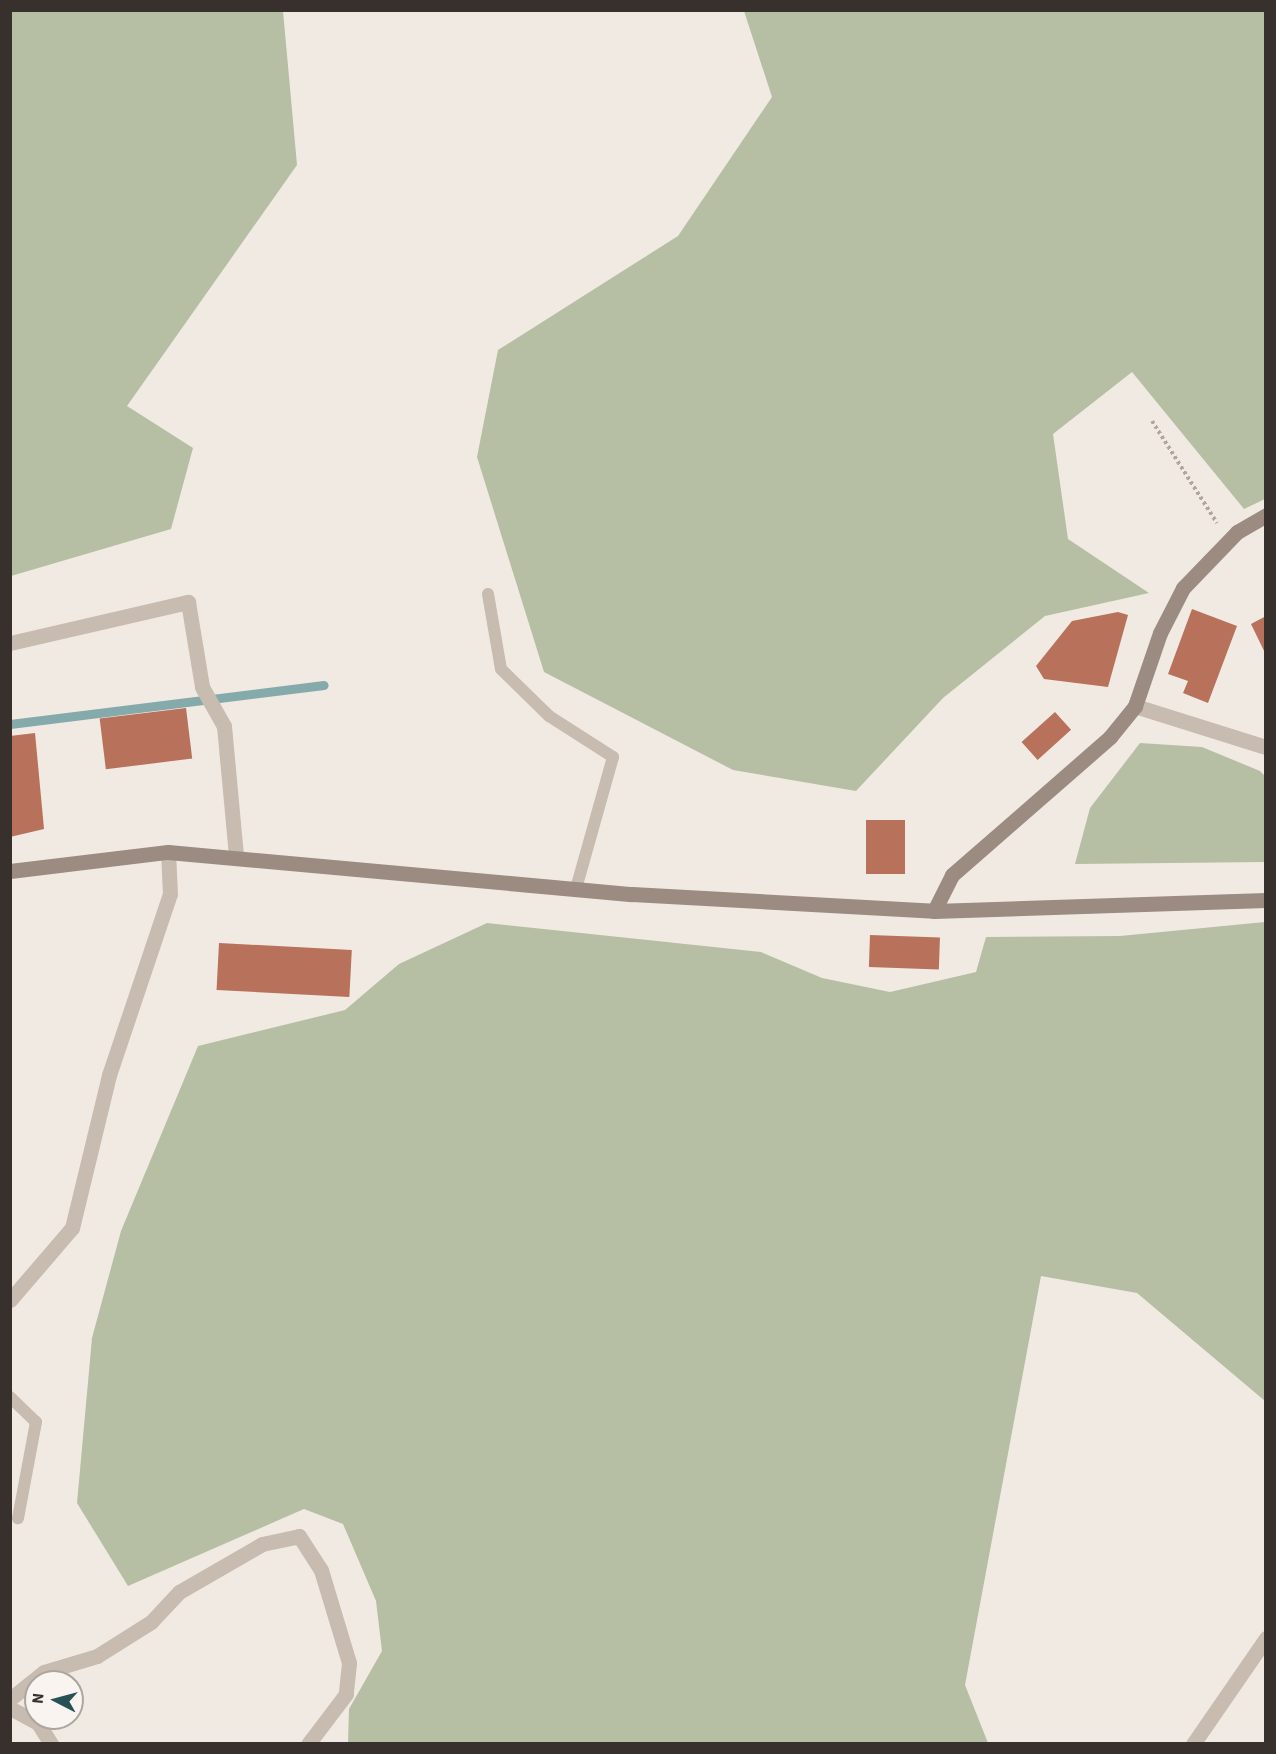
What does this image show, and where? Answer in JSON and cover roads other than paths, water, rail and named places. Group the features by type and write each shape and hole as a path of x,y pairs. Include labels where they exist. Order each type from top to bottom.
{"street":[{"path":"934,911 952,875 1110,737 1135,706 1160,633 1183,588 1228,542 1266,515"},
{"path":"10,643 188,602 202,687 219,718 236,855"},
{"path":"1135,706 1266,747"},
{"path":"10,871 168,852 236,855 576,889 934,911 1266,900"},
{"path":"10,1300 72,1228 109,1075 170,894 168,852"},
{"path":"10,1698 44,1672 97,1656 150,1622 179,1592 262,1544 299,1536 321,1570 349,1664 346,1694 308,1743"},
{"path":"1193,1743 1204,1721 1266,1638"},
{"path":"10,1708 38,1723 51,1743"}],"lane":[{"path":"488,594 501,669 549,716 613,757 576,889"},
{"path":"10,1397 36,1422 18,1518"}],"waterway":[{"path":"10,724 324,685"}]}
